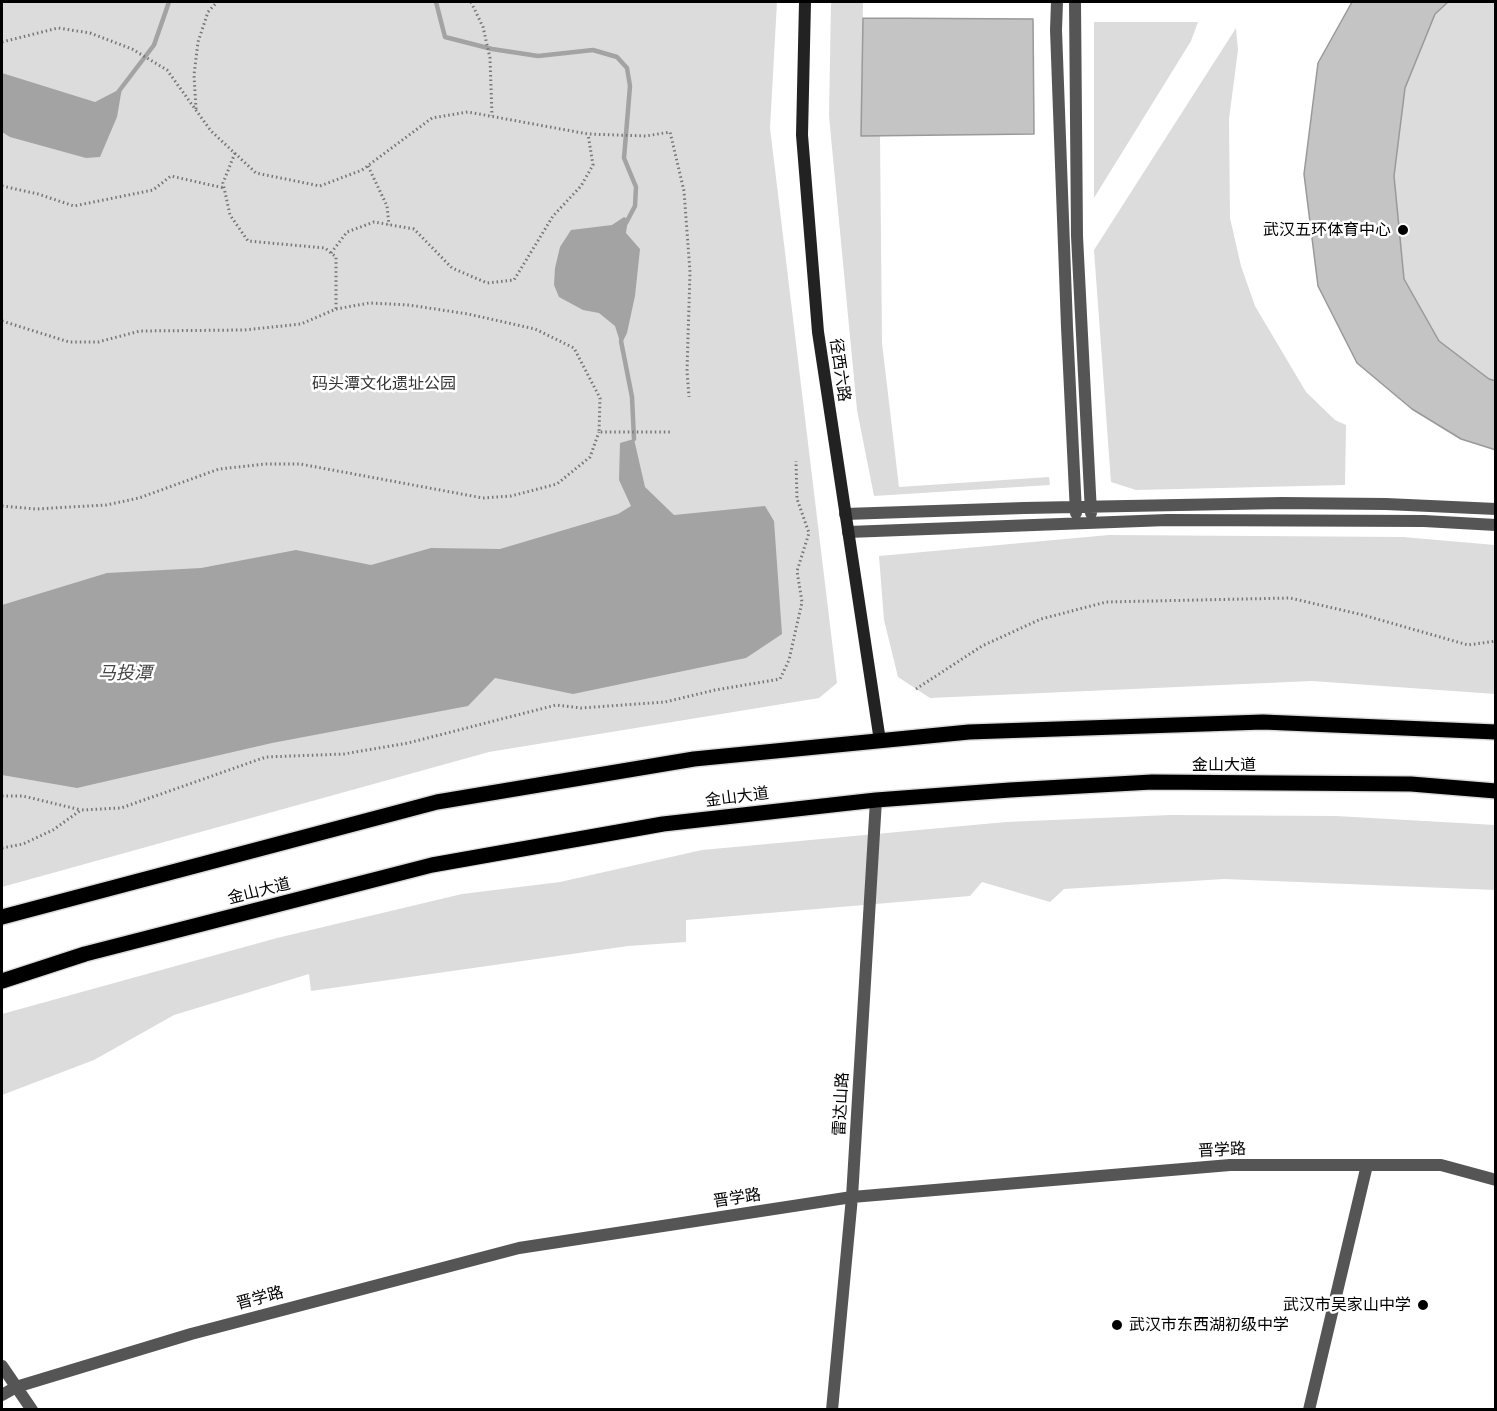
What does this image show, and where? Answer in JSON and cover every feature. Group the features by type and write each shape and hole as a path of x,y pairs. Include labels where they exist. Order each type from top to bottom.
{"main road":[{"path":"2,917 437,802 694,759 969,732 1263,722 1496,732"},
{"name":"金山大道","path":"2,981 85,954 432,865 663,824 876,800 1152,782 1411,784 1496,790"}],"street":[{"name":"径西六路","path":"805,2 802,135 818,332 880,741"},
{"path":"1057,2 1063,232 1077,523"},
{"path":"1075,2 1077,236 1092,523"},
{"path":"845,514 1282,503 1386,504 1496,509"},
{"path":"848,532 1167,520 1413,521 1496,525"},
{"name":"雷达山路","path":"832,1410 852,1197 876,800"},
{"name":"晋学路","path":"2,1395 16,1388 190,1334 519,1248 852,1197 1230,1165 1441,1165 1496,1180"},
{"path":"1309,1410 1367,1165"},
{"path":"2,1365 32,1410"}],"path":[{"path":"196,111 194,75 198,42 208,12 217,2"},
{"path":"471,2 483,27 490,58 492,116"},
{"path":"2,42 58,28 90,33 136,52 167,70 210,130 256,172 320,186 362,170 432,118 468,112 588,134 636,135 670,132 684,191 690,272 687,371 689,397"},
{"path":"331,253 347,232 374,222 414,229 452,268 487,283 514,280 553,216 581,186 593,165 588,134"},
{"path":"235,153 223,183 230,215 248,241 325,248 336,257 336,309"},
{"path":"368,166 387,206 389,225"},
{"path":"2,186 38,194 74,206 153,190 171,176 224,188"},
{"path":"2,321 69,342 98,342 140,331 244,330 301,324 336,309 369,303 409,305 468,314 535,329 574,348 600,398 599,432 590,457 557,484 511,496 483,498 300,464 266,464 219,469 139,498 106,505 36,509 2,506"},
{"path":"599,432 672,432"},
{"path":"2,796 23,796 81,810 121,808 266,757 344,754 408,743 556,705 581,708 664,702 715,690 780,679 789,660 802,602 797,571 809,533 797,499 796,461"},
{"path":"916,689 982,646 1021,628 1041,619 1106,602 1290,598 1363,615 1468,645 1496,641"},
{"path":"2,848 23,844 53,830 81,810"}],"green space":[{"name":"码头潭文化遗址公园","path":"2,2 777,2 770,128 837,683 819,698 489,752 2,887"},
{"path":"831,2 863,2 861,135 880,136 882,343 899,487 1049,477 1050,485 874,496 857,410 829,116"},
{"name":"武汉五环体育中心","path":"1352,2 1495,2 1495,450 1461,439 1412,409 1357,363 1318,286 1318,63"},
{"path":"1094,22 1198,22 1191,41 1094,198"},
{"path":"1236,28 1238,50 1229,119 1230,218 1241,266 1255,306 1306,392 1335,420 1346,425 1345,485 1136,490 1111,482 1094,250"},
{"path":"1109,535 1403,537 1495,545 1495,694 1312,681 930,698 898,677 884,620 879,556"},
{"path":"1170,815 1336,816 1495,825 1495,890 1224,879 1064,889 1050,902 982,882 970,896 686,920 686,942 628,946 311,991 309,974 174,1015 94,1060 2,1095 2,1014 277,938 462,894 560,882 702,850 1006,822"}],"water":[{"path":"2,73 95,102 122,88 117,117 100,157 86,158 10,137 2,132"},
{"path":"624,217 628,219 626,233 640,249 635,296 627,333 621,345 615,326 599,313 583,310 559,297 554,285 560,247 571,230 612,225"},
{"name":"马投潭","path":"634,439 645,487 674,515 765,506 774,521 782,634 746,658 573,694 495,678 468,706 272,743 77,788 2,775 2,605 107,573 201,568 296,550 371,565 431,548 500,549 618,514 631,506 619,480 620,443"}],"building":[{"path":"1352,2 1448,2 1435,14 1405,88 1394,176 1404,279 1439,341 1489,379 1496,381 1496,450 1461,439 1412,409 1357,363 1318,286 1304,174 1318,63"},
{"path":"863,18 1033,19 1034,134 861,136"}],"waterway":[{"path":"119,91 154,45 169,2"},
{"path":"436,2 445,37 492,49 538,56 593,50 617,57 627,68 630,86 624,158 636,187 635,206 626,223"},
{"path":"621,341 632,397 634,439"}],"place":[{"name":"武汉五环体育中心","path":"1403,230"},
{"name":"武汉市吴家山中学","path":"1423,1305"},
{"name":"武汉市东西湖初级中学","path":"1117,1325"}]}
